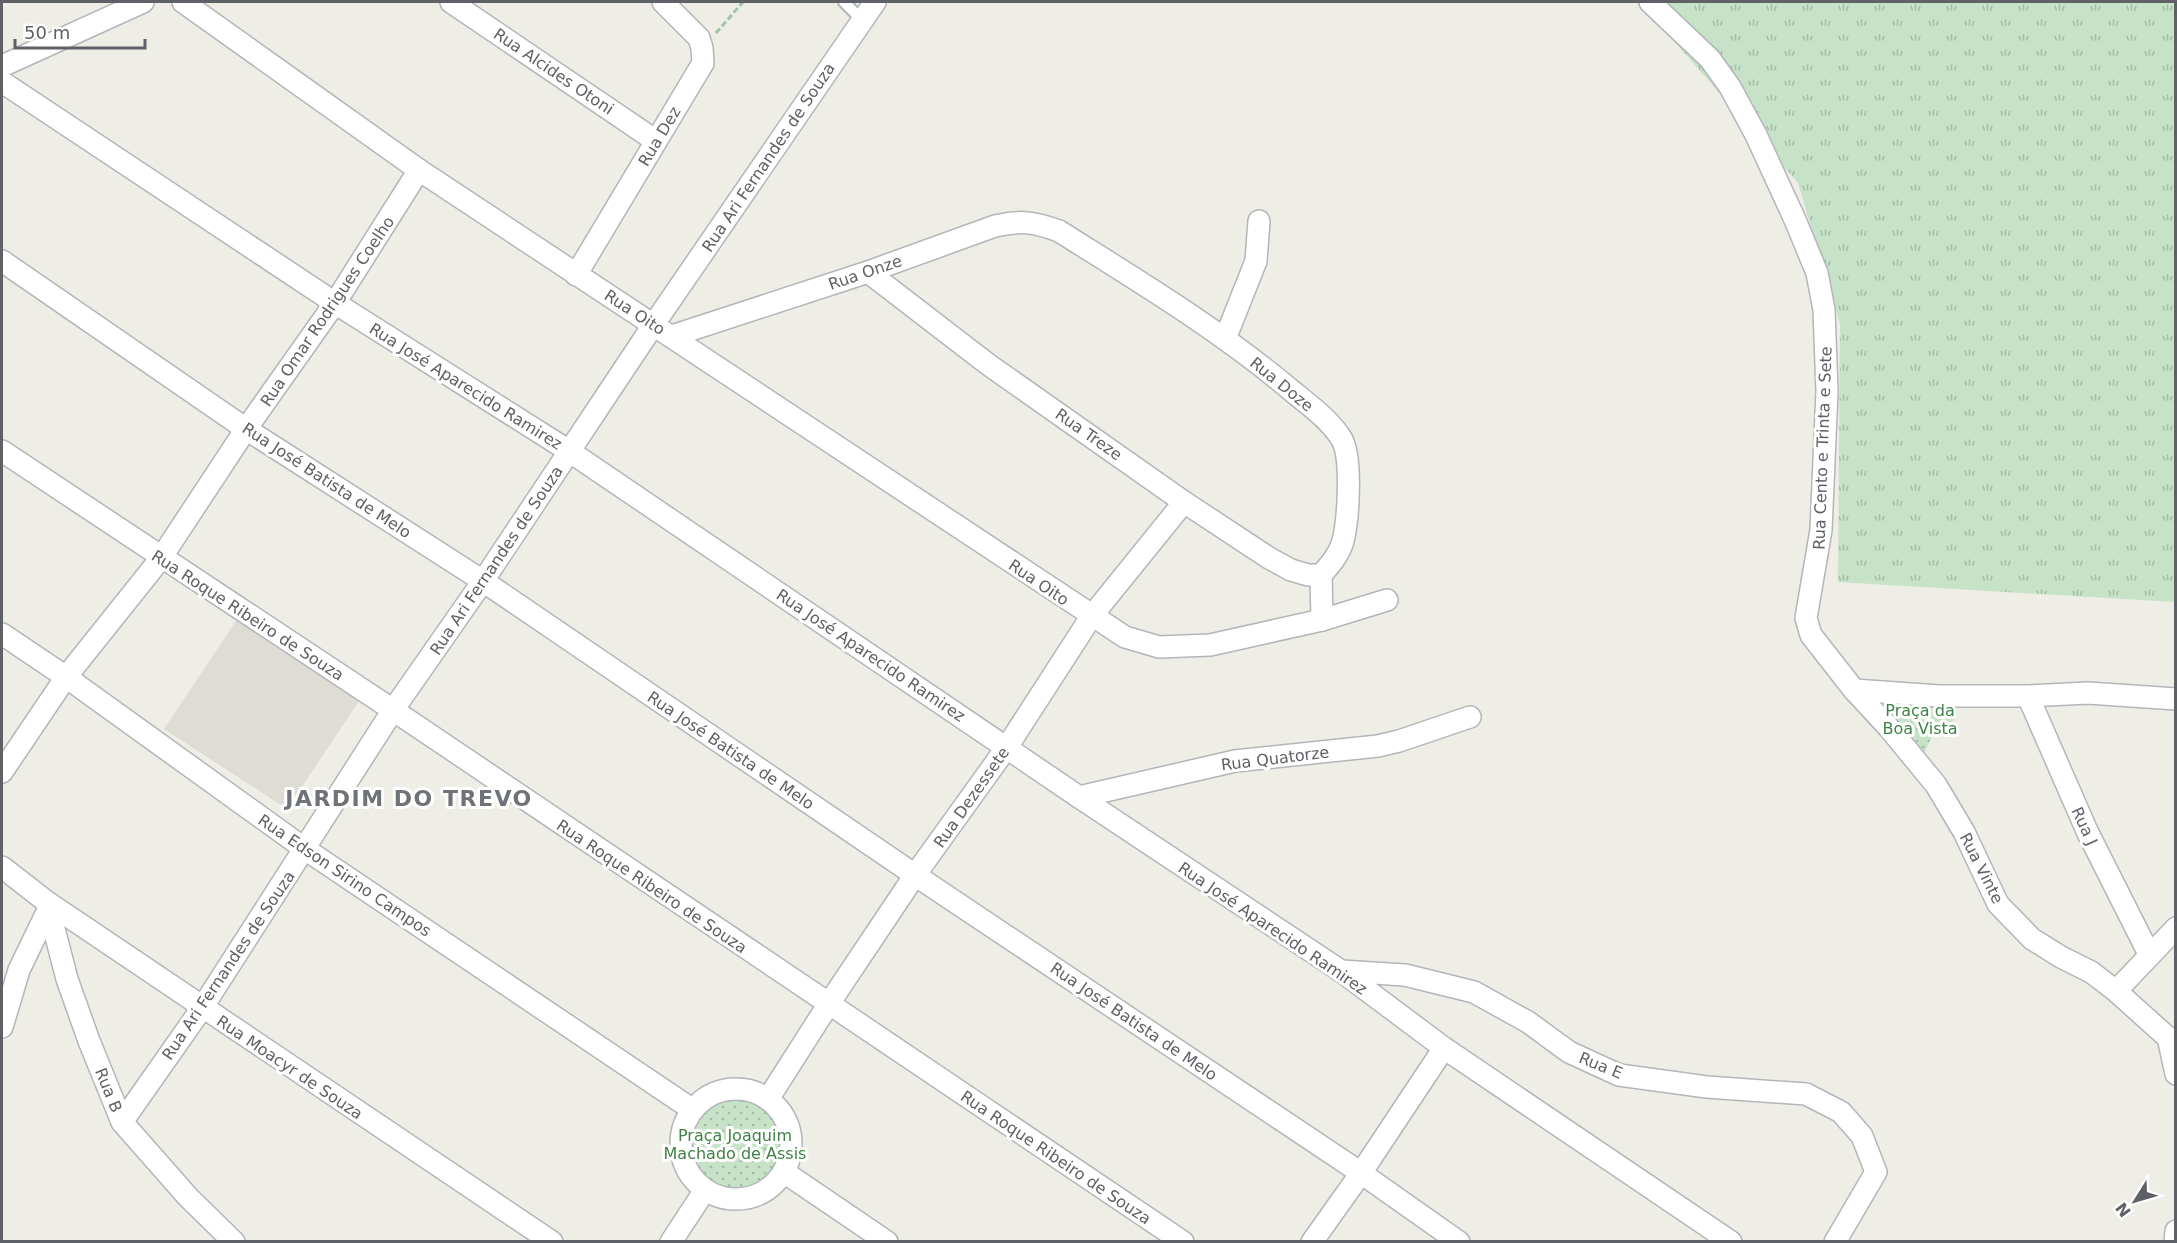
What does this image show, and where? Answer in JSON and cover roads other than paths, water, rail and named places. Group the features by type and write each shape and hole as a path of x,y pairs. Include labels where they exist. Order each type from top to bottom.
{"street":[{"path":"2,66 143,2"},
{"name":"Rua Oito","path":"183,2 420,170 1091,617"},
{"name":"Rua Alcides Otoni","path":"451,2 656,141"},
{"name":"Rua Dez","path":"576,275 703,63 699,38 663,2"},
{"name":"Rua Ari Fernandes de Souza","path":"122,1122 202,1008 393,710 483,581 569,451 663,330 875,2"},
{"name":"Rua Cento e Trinta e Sete","path":"1650,2 1710,59 1730,87 1756,135 1817,273 1824,310 1827,391 1821,530 1806,618 1811,635 1825,653"},
{"name":"Rua José Aparecido Ramirez","path":"2,82 335,303 569,451 1079,797 1341,971 1443,1048 1731,1242"},
{"name":"Rua Omar Rodrigues Coelho","path":"2,772 66,677 160,558 246,429 335,303 420,170"},
{"name":"Rua Onze","path":"663,330 868,272 995,225 1014,221 1033,222 1059,231"},
{"path":"1225,339 1256,261 1258,221"},
{"name":"Rua Doze","path":"1059,231 1261,365 1326,419 1342,439 1349,459 1343,541 1334,561 1321,575"},
{"name":"Rua José Batista de Melo","path":"2,261 246,429 483,581 915,875 1361,1173 1459,1242"},
{"name":"Rua Treze","path":"868,272 989,365 1184,502 1291,570 1308,575 1321,575"},
{"name":"Rua Roque Ribeiro de Souza","path":"2,451 160,558 393,710 1183,1242"},
{"name":"Rua Dezessete","path":"768,1099 915,875 1007,747 1091,617 1184,502"},
{"path":"1321,575 1322,620"},
{"path":"1091,617 1125,637 1159,647 1210,645 1322,620 1387,600"},
{"name":"Rua Edson Sirino Campos","path":"2,634 66,677 305,849 693,1110"},
{"name":"Rua Vinte","path":"1825,653 1936,785 1964,832 1998,904 2032,939 2091,972 2116,990 2172,1041"},
{"path":"1854,690 1939,696 2088,693 2175,699"},
{"name":"Rua J","path":"2028,696 2078,813 2149,954"},
{"name":"Rua Quatorze","path":"1079,797 1234,761 1378,746 1470,717"},
{"name":"Rua Moacyr de Souza","path":"2,867 47,906 552,1242"},
{"path":"2,1027 19,970 47,906"},
{"name":"Rua B","path":"47,906 71,990 122,1122 188,1197 234,1242"},
{"path":"2116,990 2175,928"},
{"name":"Rua E","path":"1341,971 1405,975 1473,992 1528,1022 1569,1052 1619,1075 1707,1087 1806,1094 1841,1112 1862,1136 1876,1172 1834,1242"},
{"path":"2172,1041 2175,1074"},
{"path":"1312,1242 1361,1173 1443,1048"},
{"path":"736,1089 753,1092 768,1099 780,1111 791,1141 790,1157 784,1172 773,1186 757,1195 740,1199 722,1197 705,1190 692,1177 684,1161 681,1143 684,1125 693,1110 705,1099 720,1091 736,1089"},
{"path":"784,1172 887,1242"},
{"path":"671,1242 705,1190"},
{"path":"2175,1230 2175,1242"}],"lane":[{"path":"844,2 862,20"}],"district":[{"name":"JARDIM DO TREVO","path":"409,798"}],"park label":[{"name":"Praça da Boa Vista","path":"1920,719"},
{"name":"Praça Joaquim Machado de Assis","path":"735,1144"}]}
